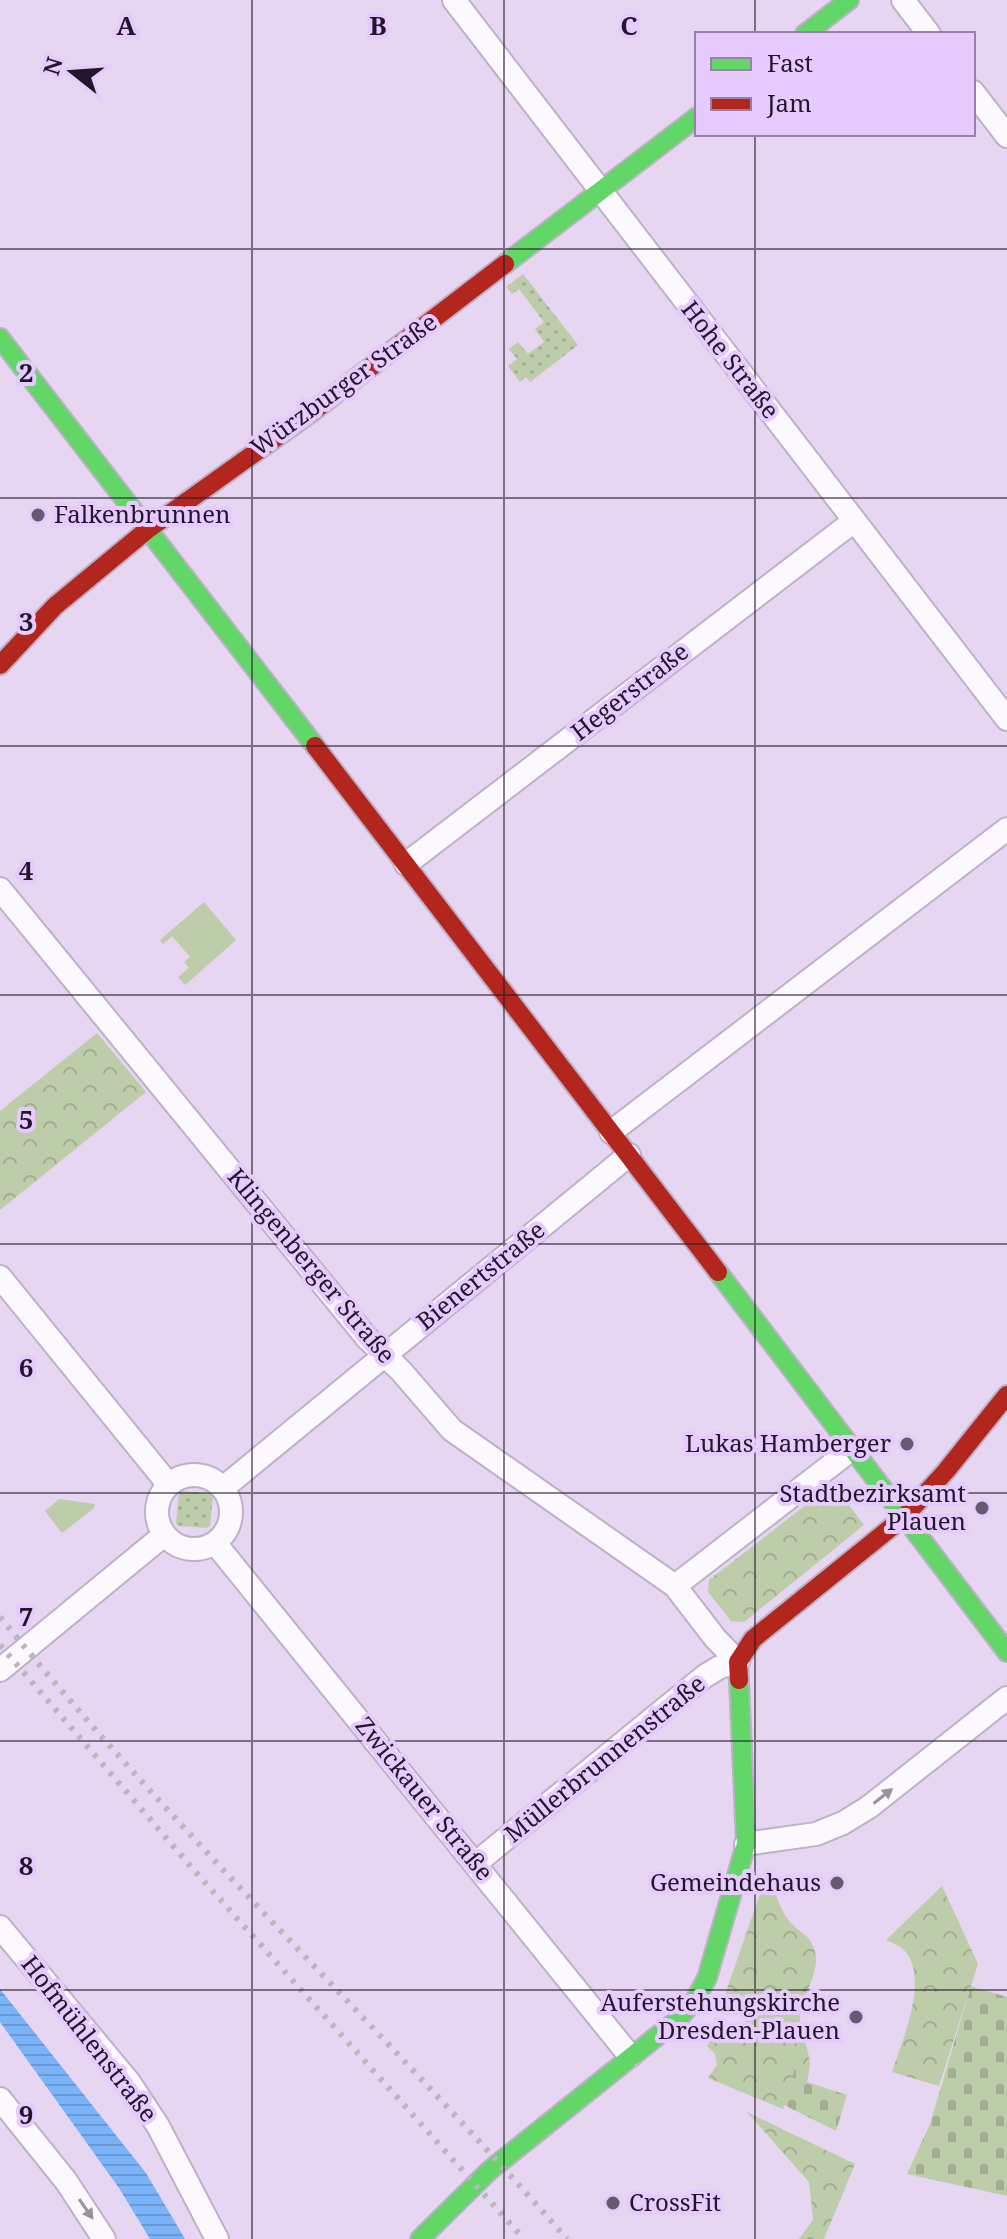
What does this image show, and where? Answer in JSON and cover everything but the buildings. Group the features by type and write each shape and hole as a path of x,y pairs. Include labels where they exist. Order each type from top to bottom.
{"street":[{"name":"Hohe Straße","path":"454,0 1007,719"},
{"path":"808,32 849,0"},
{"path":"903,0 927,32"},
{"path":"975,95 1007,136"},
{"name":"Würzburger Straße","path":"0,665 55,606 147,530 312,412 695,119"},
{"path":"0,338 1007,1652"},
{"name":"Hegerstraße","path":"406,864 854,521"},
{"path":"611,1132 1007,829"},
{"name":"Klingenberger Straße","path":"0,889 367,1338 452,1430 675,1586 738,1662"},
{"name":"Bienertstraße","path":"223,1488 629,1155"},
{"path":"0,1277 169,1485"},
{"path":"420,2239 490,2170 676,2021 702,1989 712,1965 746,1844 738,1662 753,1639 904,1517 946,1471 1007,1395"},
{"path":"675,1586 852,1449"},
{"path":"197,1475 214,1480 223,1488 230,1502 231,1518 224,1534 215,1543 189,1549 164,1535 159,1524 158,1507 169,1485 182,1477 197,1475"},
{"path":"0,1670 164,1535"},
{"name":"Zwickauer Straße","path":"215,1543 630,2056"},
{"name":"Müllerbrunnenstraße","path":"476,1863 705,1676 720,1667 738,1662"},
{"path":"746,1844 816,1834 843,1823 869,1807 1007,1698"},
{"name":"Hofmühlenstraße","path":"0,1927 129,2082 158,2126 217,2239"},
{"path":"0,2099 66,2181 104,2239"}],"green space":[{"path":"523,274 578,345 530,382 526,377 520,382 508,366 517,359 509,349 518,342 528,354 544,342 535,329 544,322 519,289 512,294 506,287"},
{"path":"204,902 236,940 185,985 178,977 189,968 184,962 190,957 172,936 163,944 160,940"},
{"path":"97,1033 146,1092 0,1210 0,1111"},
{"path":"833,1484 864,1525 744,1622 731,1621 708,1592 709,1580"},
{"path":"179,1493 213,1496 210,1526 178,1526"},
{"path":"59,1499 95,1504 62,1533 45,1511"},
{"path":"771,1879 784,1914 809,1939 816,1955 814,1973 800,2018 809,2072 795,2069 783,2109 708,2078 717,2065 715,2054 707,2046 718,2026 742,2031 747,2017 721,2006 761,1891"},
{"path":"942,1886 978,1964 939,2086 892,2072 912,2009 914,1975 911,1961 903,1949 886,1940"},
{"path":"971,1986 1007,1997 1007,2196 907,2174 930,2124"},
{"path":"795,2068 809,2072 807,2082 847,2095 836,2131 784,2105"},
{"path":"747,2112 855,2164 824,2239 799,2239 813,2220 809,2182"}],"water":[{"path":"0,1989 146,2173 185,2239 150,2239 119,2188 0,2022"}],"railway":[{"path":"0,1617 208,1854 425,2083 567,2239"},
{"path":"0,1645 192,1868 524,2239"}],"traffic: fast":[{"path":"808,32 849,0"},
{"path":"505,264 695,119"},
{"path":"0,338 315,746"},
{"path":"718,1272 1007,1652"},
{"path":"420,2239 490,2170 676,2021 695,2000 707,1978 746,1844 739,1680"}],"traffic: jam":[{"path":"0,665 55,606 147,530 312,412 505,264"},
{"path":"315,746 718,1272"},
{"path":"739,1680 738,1662 753,1639 904,1517 946,1471 1007,1395"}],"place":[{"name":"Falkenbrunnen","path":"38,515"},
{"name":"Lukas Hamberger","path":"907,1444"},
{"name":"Stadtbezirksamt Plauen","path":"982,1508"},
{"name":"Gemeindehaus","path":"837,1883"},
{"name":"Auferstehungskirche Dresden-Plauen","path":"856,2017"},
{"name":"CrossFit","path":"613,2203"}]}
